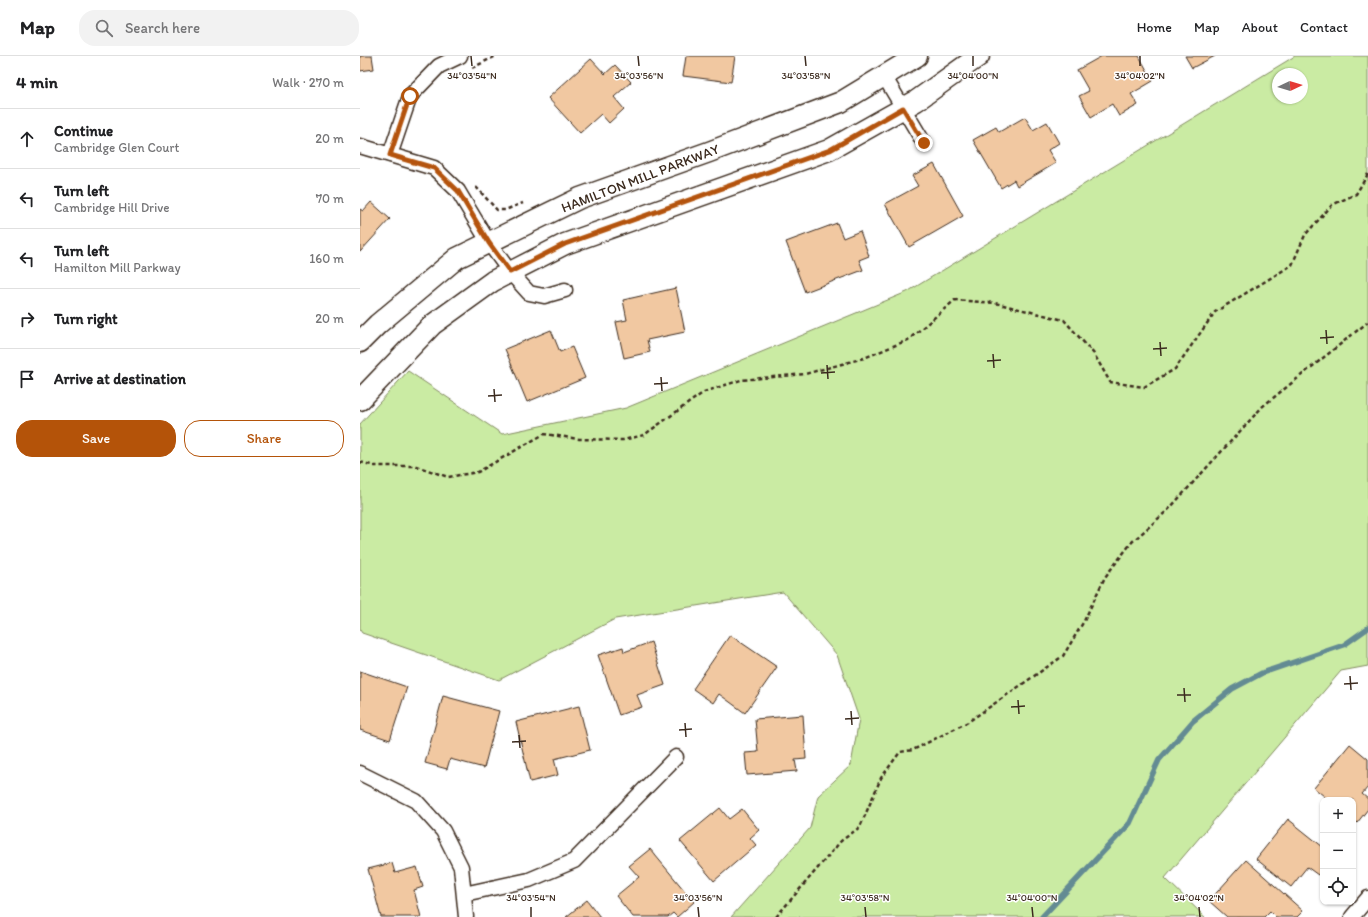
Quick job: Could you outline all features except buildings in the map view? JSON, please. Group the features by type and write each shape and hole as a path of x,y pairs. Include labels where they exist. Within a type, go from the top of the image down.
{"street":[{"path":"390,155 410,96 439,66 460,56"},
{"name":"HAMILTON MILL PARKWAY","path":"360,342 378,324 457,258 580,198 709,152 841,102 918,56"},
{"path":"360,400 432,324 493,281 565,244 830,150 903,108 979,56"},
{"path":"884,76 924,143"},
{"path":"360,146 434,168 458,191 489,243 510,272 529,293 544,296 565,290"},
{"path":"464,894 529,880 574,861 676,757"},
{"path":"360,773 416,801 443,832 461,867 466,917"},
{"path":"1352,917 1368,898"}],"path":[{"path":"471,69 496,56"},
{"path":"360,462 375,466 416,466 448,477 478,472 544,434 579,439 623,440 644,435 704,392 741,380 805,374 864,358 908,340 955,300 994,303 1064,320 1094,354 1110,382 1144,387 1175,369 1215,312 1292,265 1305,235 1332,206 1356,194 1368,174"},
{"path":"474,184 497,210 505,210 525,202"},
{"path":"776,917 841,841 860,827 881,778 900,752 913,750 968,722 1063,656 1084,621 1105,577 1132,542 1169,509 1263,406 1368,322"}],"green space":[{"path":"1295,56 1368,56 1368,666 1341,671 1165,878 1205,917 731,917 810,828 818,796 851,765 859,719 837,655 783,592 615,619 499,680 362,633 360,630 360,424 408,371 502,434 626,408 907,292 1272,70 1272,104 1308,104 1308,68 1275,68"}],"waterway":[{"path":"1042,917 1130,823 1159,760 1193,721 1232,689 1262,673 1344,645 1368,628"}],"route":[{"path":"410,96 390,155 434,168 458,191 489,243 510,272 565,244 830,150 903,108 924,143"}]}
